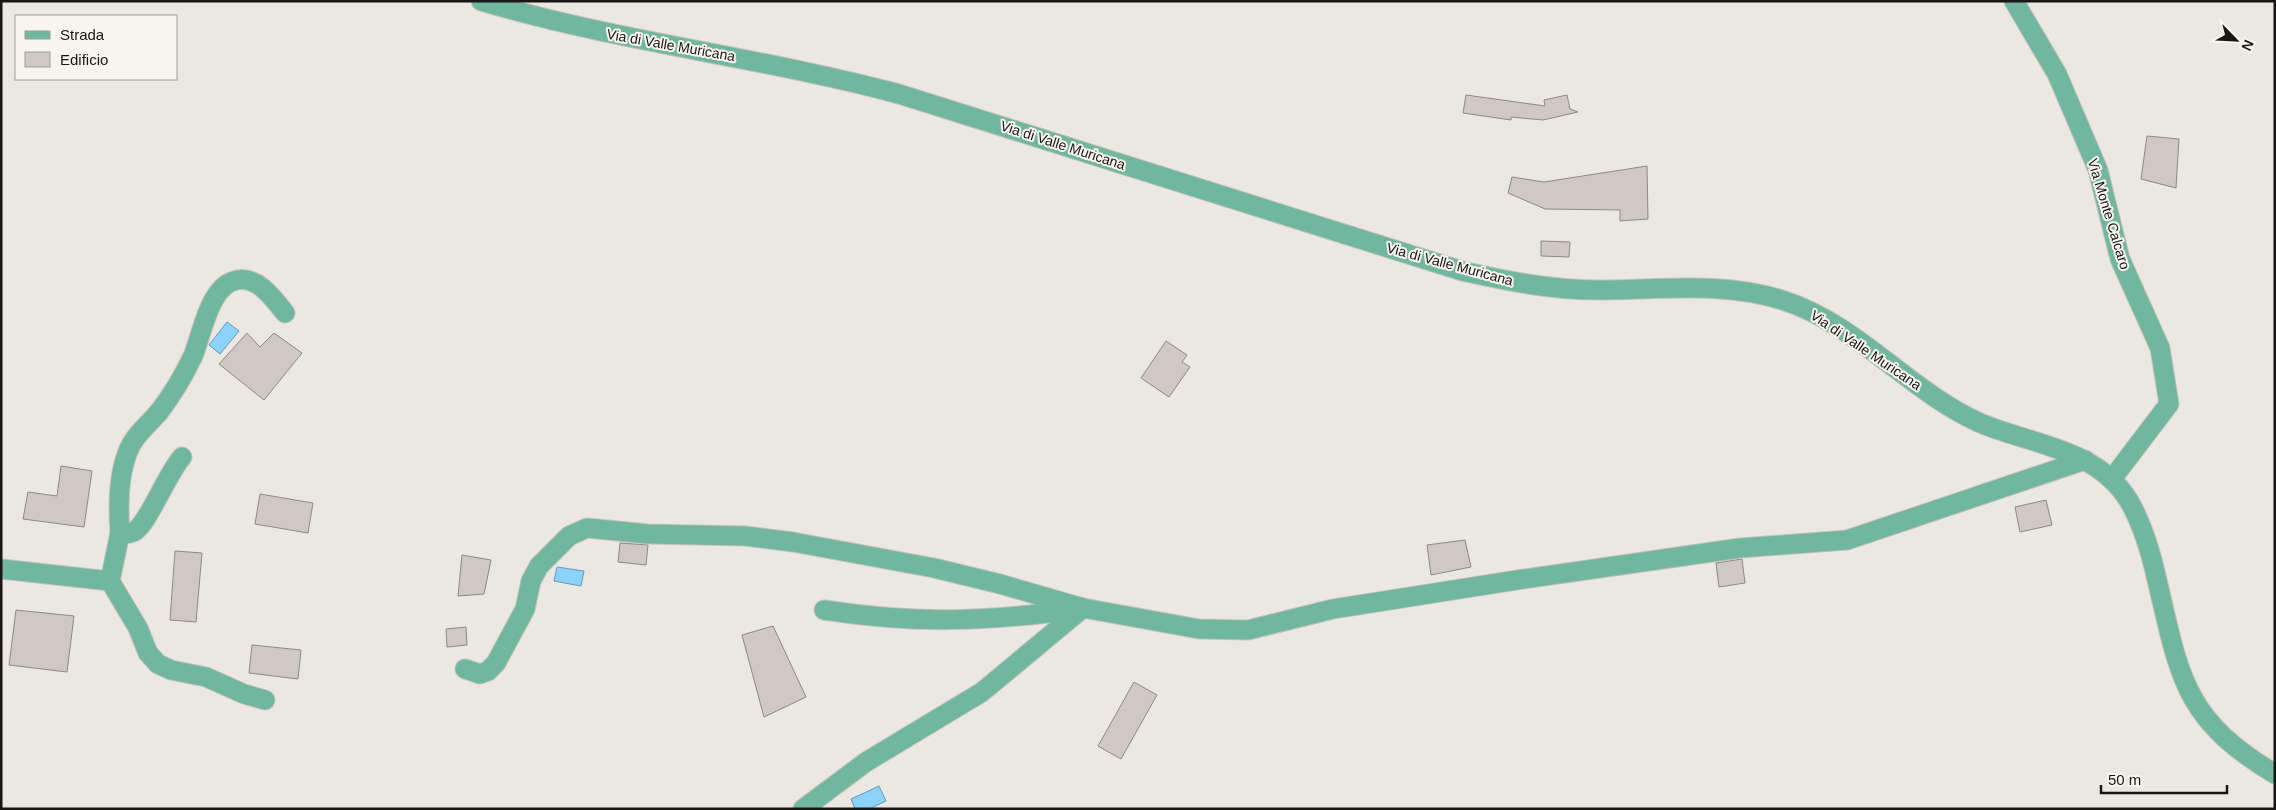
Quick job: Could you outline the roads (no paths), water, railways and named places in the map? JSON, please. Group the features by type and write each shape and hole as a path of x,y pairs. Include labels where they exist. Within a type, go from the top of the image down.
{"street":[{"name":"Via di Valle Muricana","path":"481,1 585,29 778,65 890,92 1477,274 1550,288 1596,290 1706,288 1750,293 1800,306 1829,322 1934,397 1974,420 2085,460 2112,479 2129,502 2142,528 2155,572 2175,655 2192,698 2216,732 2237,749 2275,774"},
{"name":"Via Monte Calcaro","path":"2014,1 2057,74 2098,170 2120,259 2160,348 2169,404 2112,479"},
{"path":"265,700 244,694 206,677 171,670 158,664 148,653 138,628 110,581 120,533 120,490 128,451 135,438 160,410 177,386 193,356 208,310 219,292 231,282 247,280 264,290 284,313"},
{"path":"120,533 130,533 140,527 165,480 182,457"},
{"path":"465,668 480,674 488,671 496,663 525,609 531,580 539,566 569,536 587,528 642,534 745,536 783,540 934,568 1000,584 1084,608 1199,629 1248,630 1333,609 1517,580 1747,548 1847,540 2085,460"},
{"path":"1,569 110,581"},
{"path":"824,610 902,620 962,620 1000,619 1084,608"},
{"path":"804,809 873,757 982,692 1084,608"}],"water":[{"path":"227,322 239,331 220,354 209,345"},
{"path":"557,567 584,571 581,586 554,581"},
{"path":"879,786 886,801 869,809 855,809 851,799"}]}
